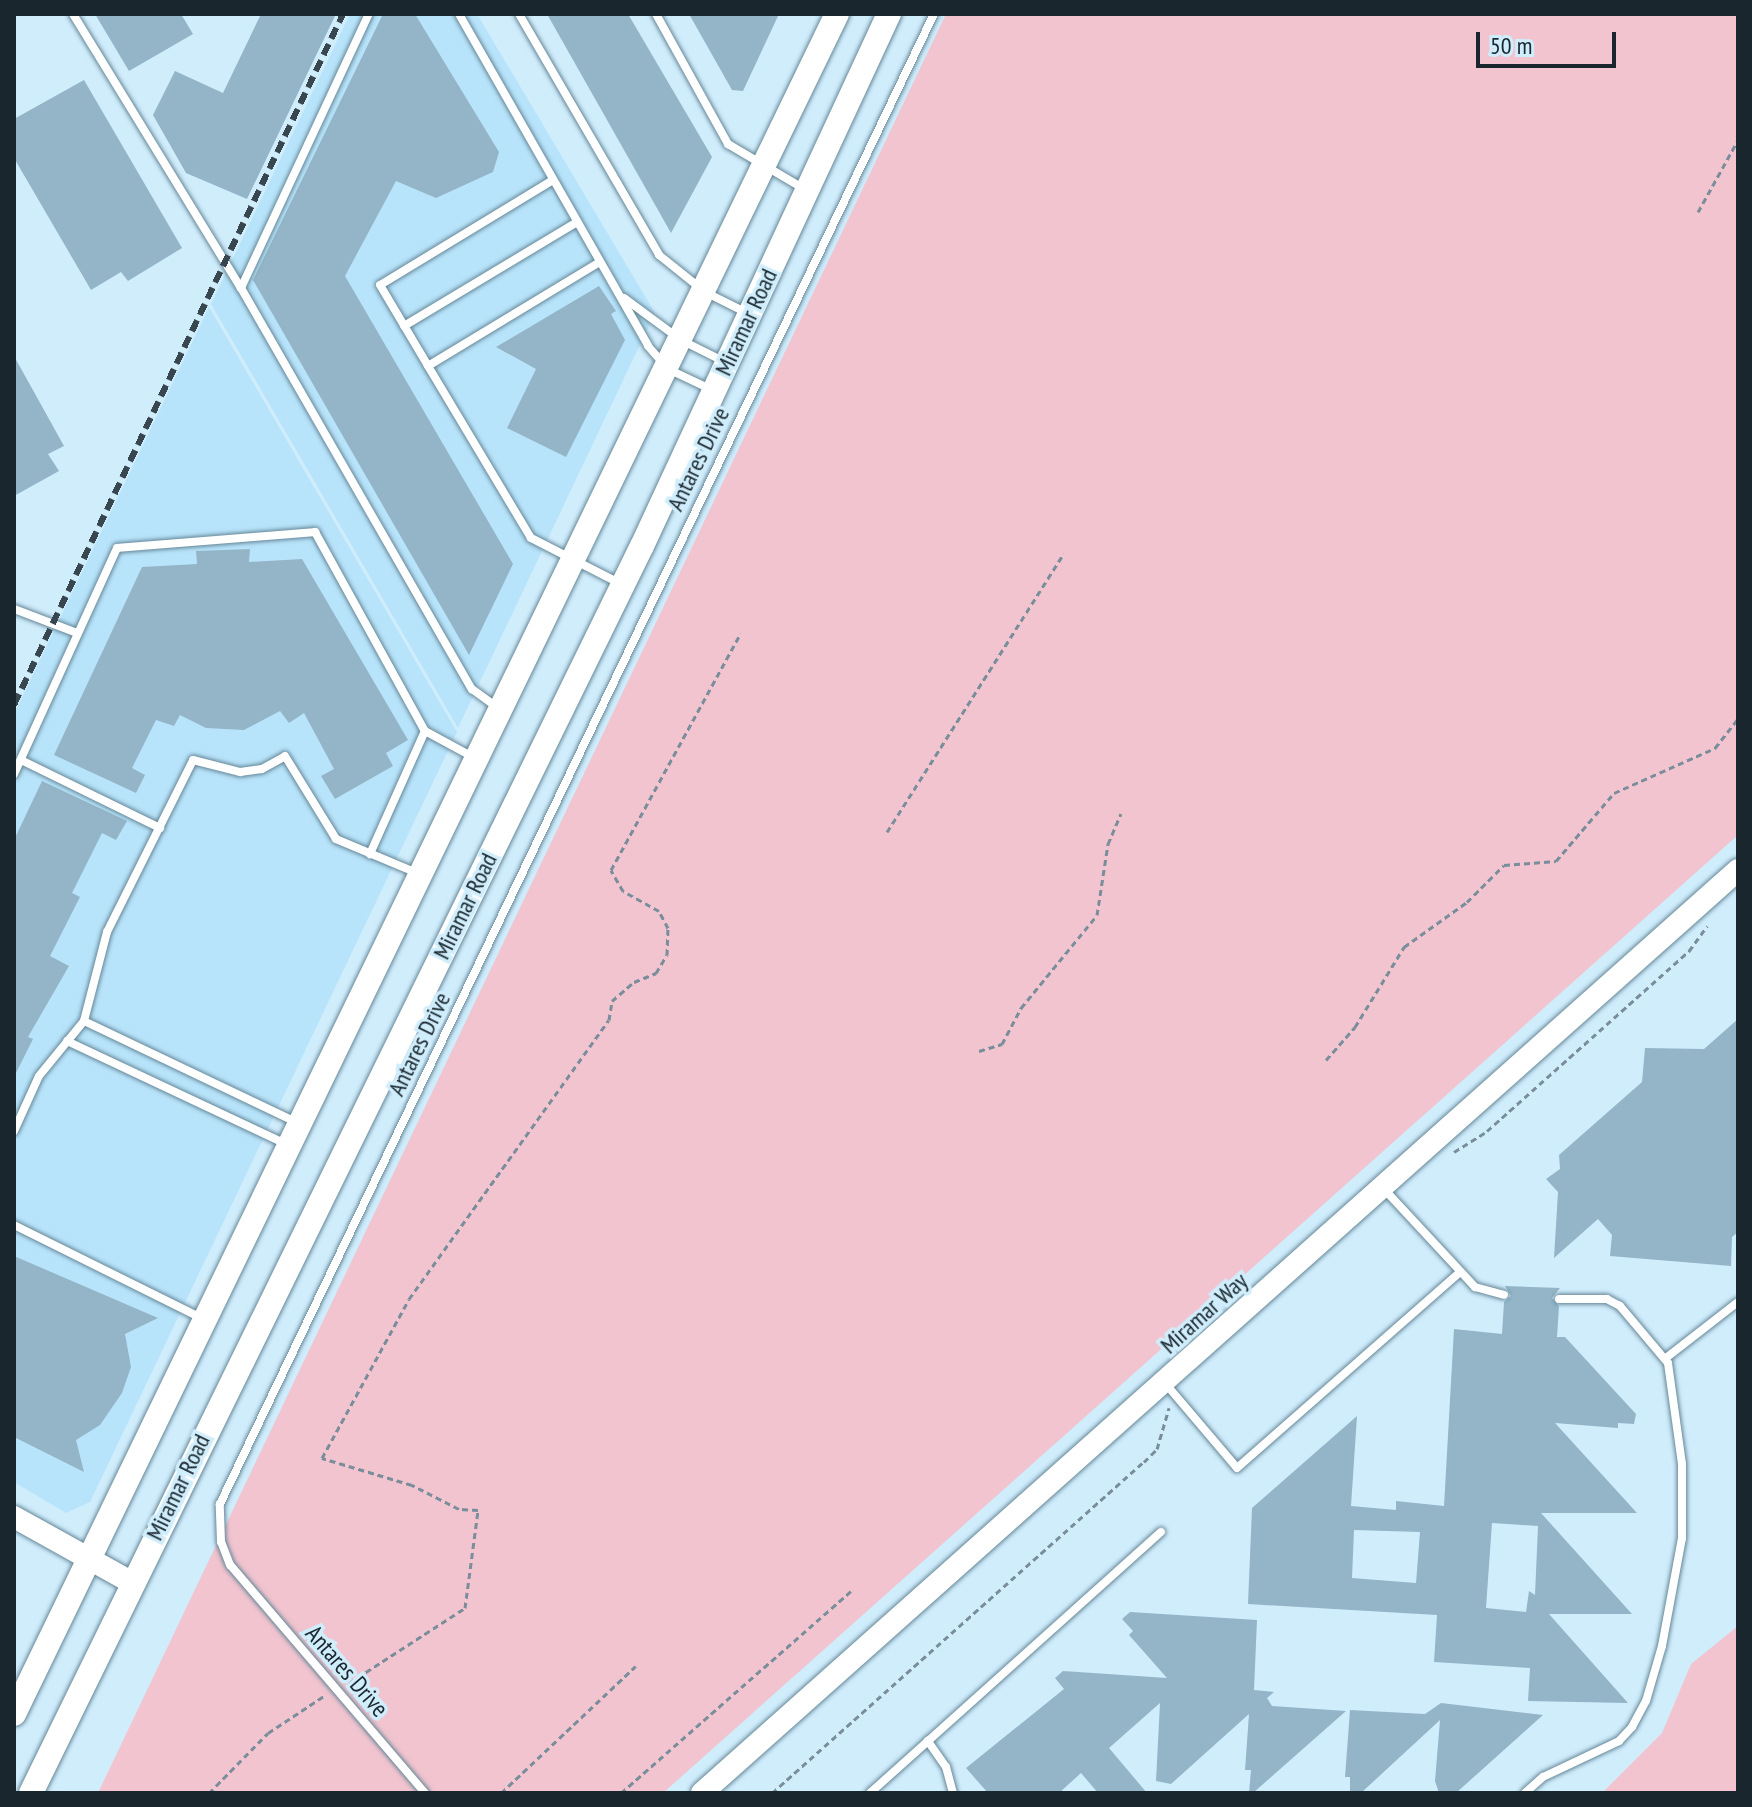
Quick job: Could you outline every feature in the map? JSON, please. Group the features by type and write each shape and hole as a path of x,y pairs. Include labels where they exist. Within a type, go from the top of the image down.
{"main road":[{"name":"Miramar Road","path":"14,1714 25,1682 575,561 837,14"},
{"name":"Miramar Road","path":"31,1793 131,1582 623,585 889,14"}],"street":[{"name":"Miramar Way","path":"702,1793 1170,1390 1383,1188 1738,870"},
{"path":"14,1517 85,1560 131,1582"}],"lane":[{"path":"73,14 241,288 472,689 502,710"},
{"path":"241,288 369,14"},
{"path":"459,14 648,346 668,369 714,391"},
{"path":"519,14 659,255 705,292 749,314"},
{"path":"656,14 728,144 807,190"},
{"name":"Antares Drive","path":"425,1793 230,1565 221,1542 220,1504 934,14"},
{"path":"553,180 380,285 531,538 623,585"},
{"path":"404,326 577,222"},
{"path":"428,366 600,262"},
{"path":"620,295 681,340 727,363"},
{"path":"14,774 117,548 315,532 425,731 477,760"},
{"path":"14,609 77,633"},
{"path":"370,854 425,731"},
{"path":"14,1131 39,1076 84,1021 107,932 193,760 240,772 262,769 285,756 326,830 370,854 421,874"},
{"path":"21,760 160,828"},
{"path":"84,1021 294,1134"},
{"path":"67,1041 294,1134"},
{"path":"1383,1188 1475,1287 1504,1295"},
{"path":"14,1225 204,1320"},
{"path":"1170,1390 1237,1468 1460,1272"},
{"path":"1525,1793 1543,1777 1619,1741 1646,1701 1682,1538 1677,1408 1666,1358 1620,1306 1607,1299 1559,1299"},
{"path":"1666,1358 1738,1302"},
{"path":"870,1793 1161,1532"},
{"path":"928,1741 946,1767 953,1793"}],"path":[{"path":"1698,212 1738,140"},
{"path":"887,832 1064,553"},
{"path":"209,1793 268,1733 465,1608 478,1510 459,1509 412,1485 322,1458 409,1299 609,1020 612,1001 634,982 656,973 667,955 668,928 659,911 623,891 611,870 741,633"},
{"path":"1326,1060 1363,1015 1404,947 1467,902 1504,865 1556,861 1614,793 1715,748 1738,719"},
{"path":"979,1051 1002,1044 1021,1008 1097,915 1108,844 1121,814"},
{"path":"1444,1159 1487,1131 1630,1004 1689,951 1714,917"},
{"path":"772,1793 1157,1449 1170,1390"},
{"path":"621,1793 851,1591"},
{"path":"501,1793 636,1666"}],"shaded area":[{"path":"350,14 477,14 655,313 458,728 211,304"},
{"path":"946,14 1738,14 1738,835 663,1793 98,1793"},
{"path":"209,307 457,732 90,1502 66,1513 14,1482 14,714"},
{"path":"1738,1626 1738,1793 1602,1793 1662,1733 1691,1664"}],"building":[{"path":"95,14 181,14 193,34 129,71"},
{"path":"261,14 336,14 247,199 186,173 153,115 175,71 223,93"},
{"path":"383,14 415,14 499,152 493,172 436,198 396,181 345,276 513,564 469,655 253,280"},
{"path":"547,14 628,14 712,157 671,233"},
{"path":"689,14 779,14 743,91 732,90"},
{"path":"84,80 182,248 128,281 121,272 91,290 14,158 14,119"},
{"path":"599,286 616,311 611,314 625,340 566,457 507,428 536,369 496,347"},
{"path":"14,356 64,446 48,454 59,471 14,496"},
{"path":"250,549 249,562 302,559 408,740 386,753 393,766 335,799 321,776 334,769 304,713 289,723 280,711 244,730 206,728 180,715 174,726 156,720 132,768 145,775 136,793 54,755 142,567 197,564 196,551"},
{"path":"42,781 127,821 116,840 102,833 72,893 80,897 50,956 69,966 28,1037 33,1039 14,1077 14,840"},
{"path":"1738,1019 1738,1232 1732,1237 1731,1266 1610,1256 1612,1235 1598,1219 1554,1258 1558,1192 1546,1179 1560,1169 1559,1155 1642,1082 1645,1048 1704,1049"},
{"path":"14,1256 158,1318 125,1334 131,1367 122,1393 100,1425 76,1440 84,1472 14,1437"},
{"path":"1505,1286 1560,1288 1552,1298 1559,1306 1557,1337 1565,1337 1636,1414 1634,1424 1618,1423 1618,1428 1555,1423 1637,1513 1541,1513 1632,1614 1549,1614 1628,1703 1528,1701 1530,1668 1434,1662 1437,1615 1248,1604 1252,1508 1357,1416 1351,1506 1396,1510 1396,1501 1444,1506 1454,1329 1502,1334 1504,1302 1511,1296","holes":["1492,1523 1538,1526 1535,1595 1529,1591 1526,1612 1486,1608","1354,1530 1420,1532 1416,1583 1352,1578"]},
{"path":"1130,1612 1257,1620 1254,1690 1274,1692 1267,1698 1272,1706 1346,1711 1253,1793 1249,1793 1251,1770 1245,1770 1249,1714 1171,1784 1156,1781 1160,1703 1109,1748 1147,1793 1098,1793 1081,1773 1059,1793 988,1793 966,1768 1064,1689 1055,1678 1063,1671 1167,1678 1129,1635 1133,1631 1122,1619"},
{"path":"1441,1703 1543,1715 1456,1793 1439,1793 1435,1781 1440,1720 1361,1793 1350,1793 1350,1777 1345,1777 1350,1710 1425,1714"}],"railway":[{"path":"14,705 343,14"}]}
